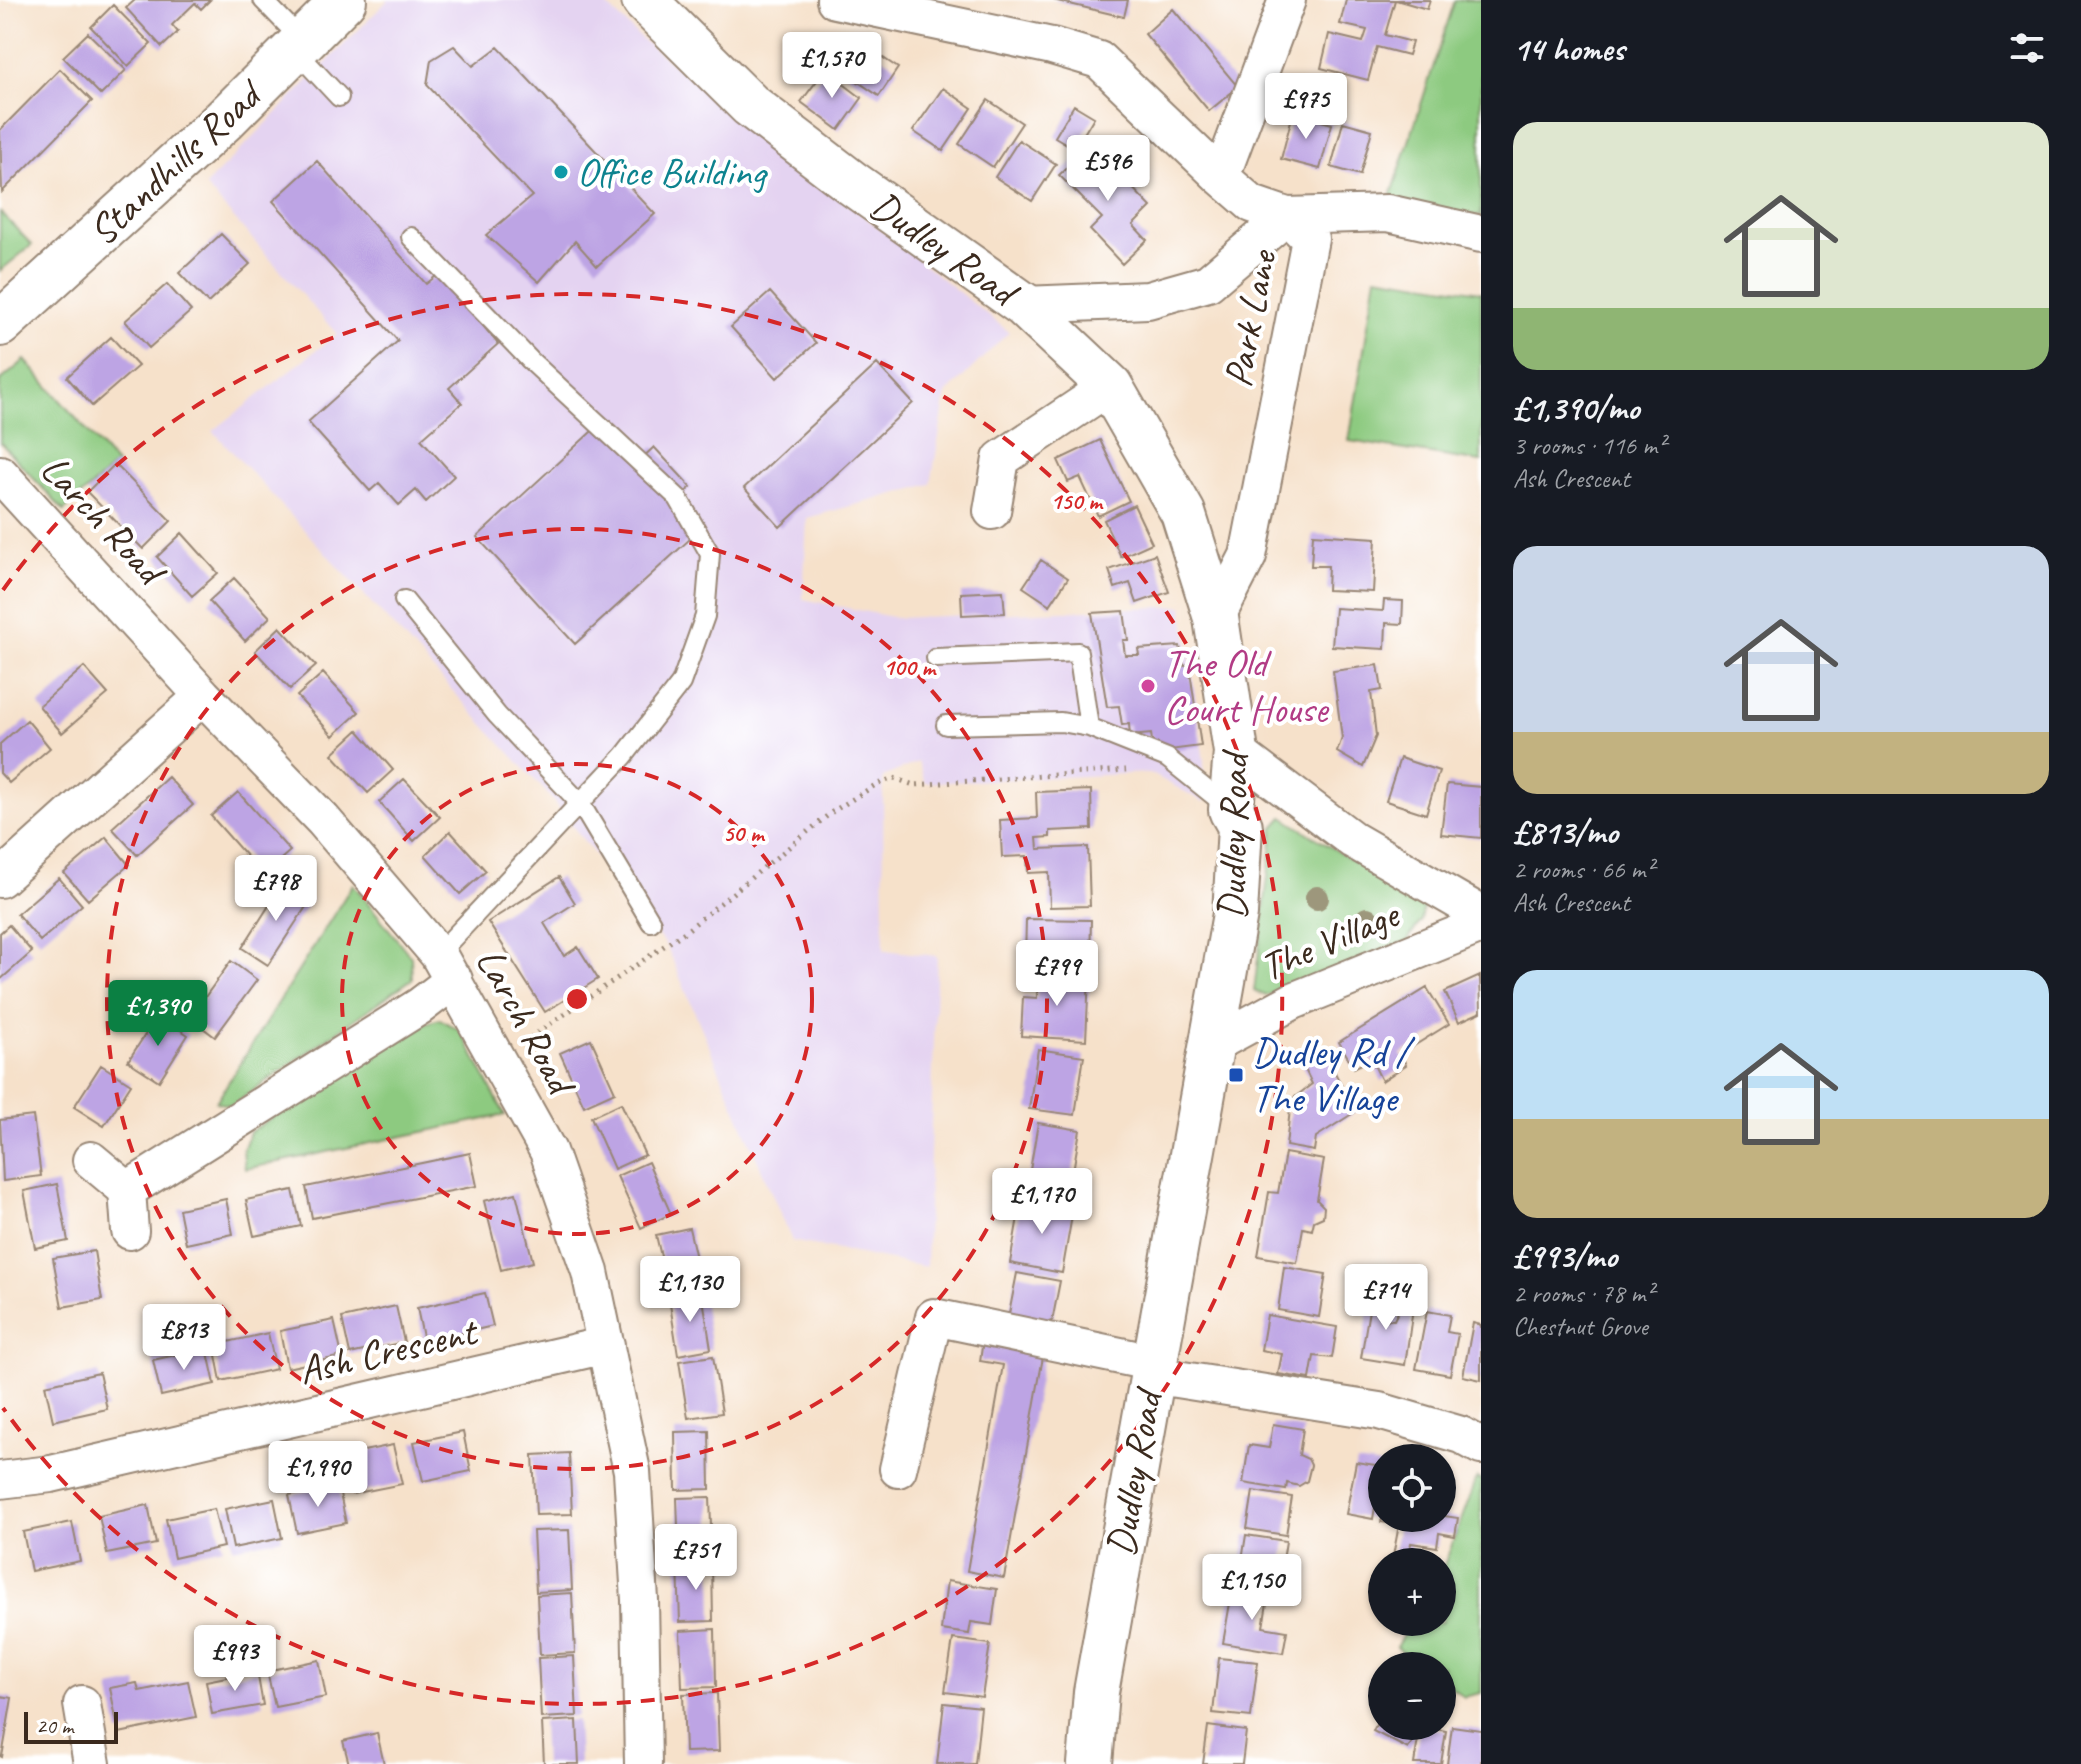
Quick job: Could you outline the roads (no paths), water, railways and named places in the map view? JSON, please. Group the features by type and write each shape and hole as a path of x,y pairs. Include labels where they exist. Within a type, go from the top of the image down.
{"main road":[{"name":"Standhills Road","path":"0,324 224,120 344,0"},
{"name":"Dudley Road","path":"644,0 750,105 852,183 1024,305 1110,386 1183,513 1216,618 1236,752 1231,810 1240,826 1235,914 1096,1692 1090,1764"}],"street":[{"name":"Park Lane","path":"835,0 1052,46 1099,60 1252,204 1287,216 1310,239 1248,556 1216,618"},
{"path":"1221,177 1287,0"},
{"path":"1024,305 1148,300 1208,283 1287,216 1388,213 1481,234"},
{"path":"992,511 1001,459 1110,386"},
{"name":"Larch Road","path":"0,474 36,509 203,696 323,820 446,967 548,1151 590,1272 632,1471 640,1600 643,1764"},
{"path":"0,879 203,696"},
{"name":"The Village","path":"1236,752 1353,840 1481,914"},
{"name":"The Village","path":"1214,1044 1293,1001 1481,925"},
{"path":"127,1190 420,1006 446,967"},
{"path":"91,1160 127,1190 130,1231"},
{"path":"898,1469 934,1317 1152,1369 1379,1411 1461,1435 1481,1446"},
{"name":"Ash Crescent","path":"0,1480 51,1474 606,1345"},
{"path":"82,1704 92,1764"}],"lane":[{"path":"263,0 339,97"},
{"path":"411,237 530,360 678,498 710,554 705,616 681,683 624,756 580,803 446,967"},
{"path":"404,600 497,715 580,803 651,922"},
{"path":"936,658 1078,652 1089,727"},
{"path":"946,725 1061,722 1089,727 1167,758 1231,810"}],"place":[{"name":"Office Building","path":"561,172"},
{"name":"The Old Court House","path":"1148,686"},
{"name":"Dudley Rd / The Village","path":"1236,1075"}]}
